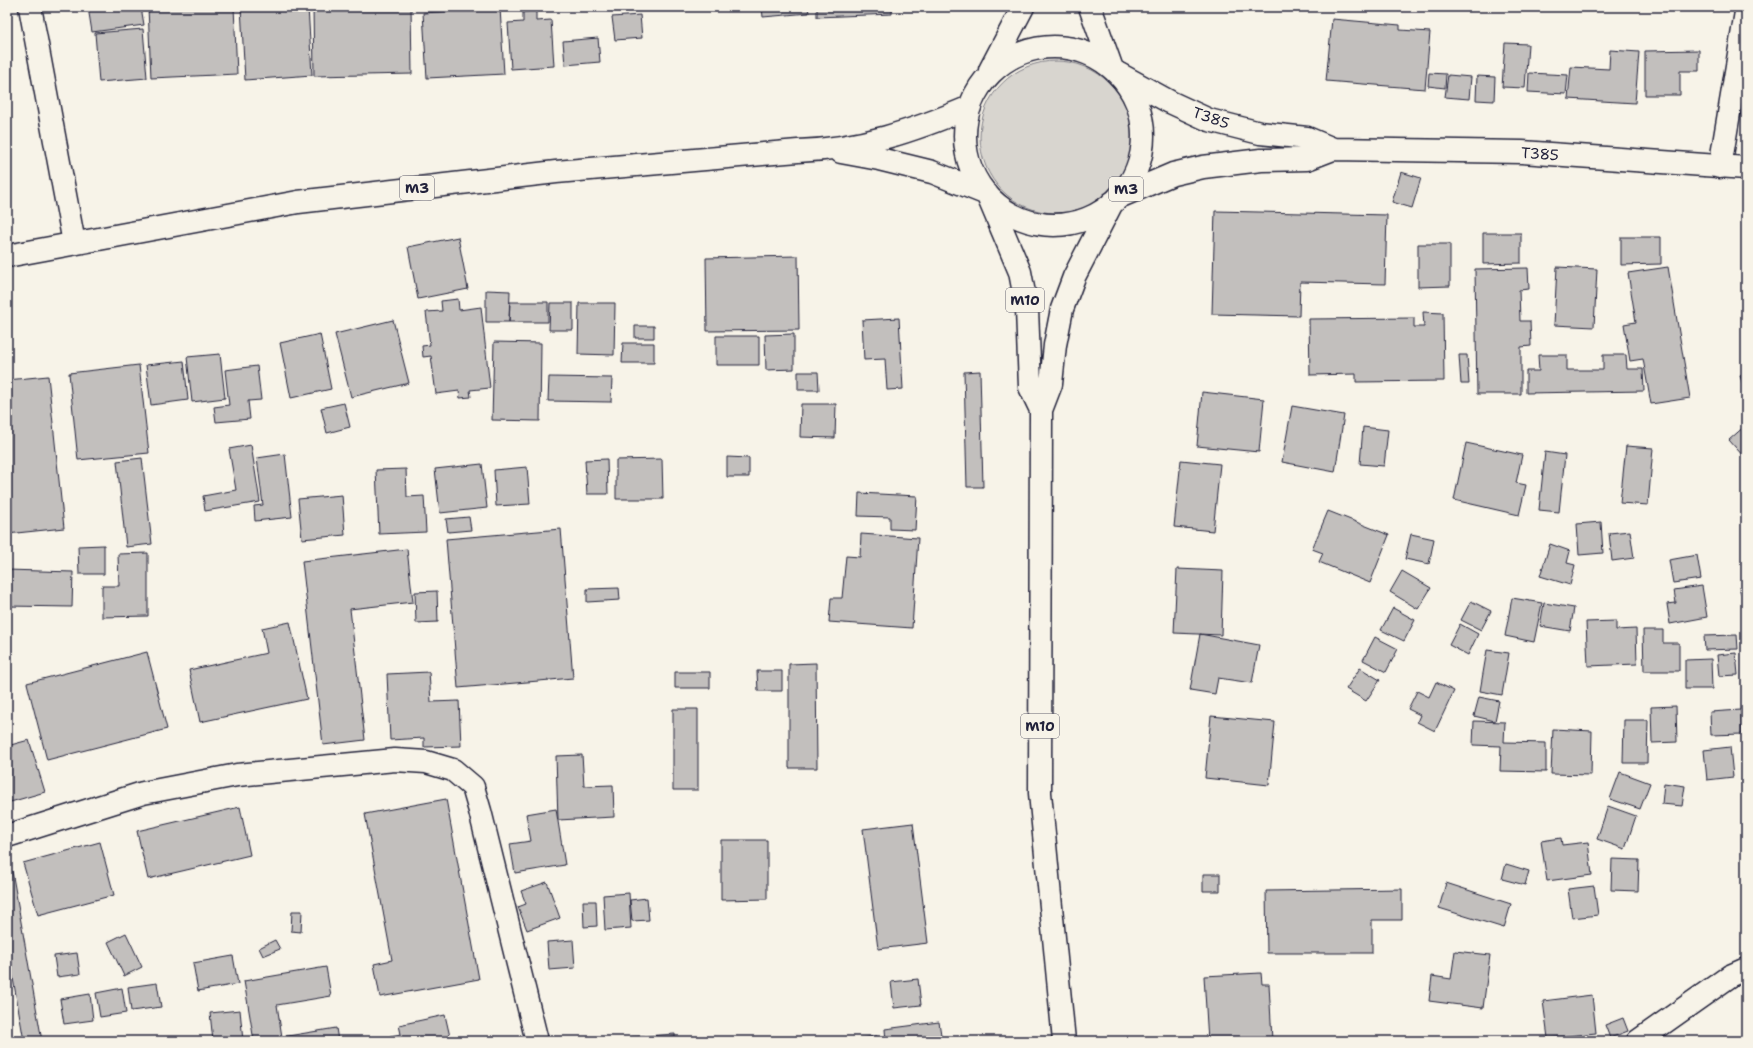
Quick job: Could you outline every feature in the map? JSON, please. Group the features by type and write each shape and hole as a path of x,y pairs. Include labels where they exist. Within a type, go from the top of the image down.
{"main road":[{"path":"30,7 74,243"},
{"name":"M3","path":"1023,7 986,78 976,92 970,107 965,130 966,153 974,175 987,194 1004,210 1025,220 1048,225 1071,224 1086,219 1093,216 1116,200 1133,179 1141,158 1144,135 1141,113 1132,92 1115,70 1090,7"},
{"path":"1720,167 1746,12"},
{"name":"M3","path":"986,78 1003,63 1023,52 1046,47 1069,48 1091,54 1115,70"},
{"name":"T385","path":"1115,70 1170,102 1209,120 1260,133 1307,138 1333,149"},
{"name":"M3","path":"830,150 918,128 970,107"},
{"name":"T385","path":"1116,200 1181,172 1203,167 1261,160 1307,158 1333,149 1522,152 1746,168"},
{"name":"M3","path":"7,256 298,202 556,172 798,151 830,150 879,159 932,172 987,194"},
{"name":"M10","path":"987,194 1020,272 1027,309 1030,387 1041,410"},
{"name":"M10","path":"1064,1041 1040,793 1041,410 1051,384 1055,345 1062,310 1074,277 1116,200"},
{"path":"7,836 143,793 236,775 395,760 426,762 453,770 473,786 537,1041"},
{"path":"1638,1041 1730,976 1746,970"}],"shaded area":[{"path":"1049,61 1063,61 1078,64 1092,70 1110,83 1123,101 1129,115 1132,137 1129,159 1123,173 1110,191 1092,204 1078,210 1063,213 1049,213 1034,210 1020,204 1008,196 997,185 989,173 983,159 980,144 980,130 983,115 989,101 997,89 1008,78 1020,70 1034,64"}],"building":[{"path":"88,7 141,7 144,25 92,32"},
{"path":"148,7 234,7 237,74 151,78"},
{"path":"241,7 308,7 312,75 245,80"},
{"path":"313,7 411,7 412,74 314,76"},
{"path":"630,7 652,7 652,9 630,11"},
{"path":"762,7 808,7 809,13 763,17"},
{"path":"817,7 892,7 892,14 817,17"},
{"path":"1359,7 1390,7 1390,11 1359,10"},
{"path":"500,8 504,74 427,78 423,13"},
{"path":"536,11 536,21 551,20 554,66 511,69 508,23 523,22 523,12"},
{"path":"640,15 642,38 615,40 612,17"},
{"path":"1332,19 1400,25 1400,30 1430,32 1425,89 1326,81"},
{"path":"143,29 147,78 99,82 95,33"},
{"path":"598,38 600,62 565,65 563,41"},
{"path":"1505,43 1528,44 1525,88 1502,87"},
{"path":"1610,50 1639,52 1635,103 1568,99 1571,67 1609,69"},
{"path":"1699,50 1699,71 1680,71 1680,95 1645,95 1645,51"},
{"path":"1429,73 1446,74 1445,88 1428,86"},
{"path":"1529,73 1568,75 1566,94 1528,92"},
{"path":"1448,75 1471,77 1469,99 1445,97"},
{"path":"1477,76 1495,77 1494,101 1476,100"},
{"path":"1401,172 1421,178 1412,208 1392,202"},
{"path":"1215,211 1387,215 1385,284 1300,282 1299,316 1212,314"},
{"path":"1483,233 1521,233 1521,263 1483,264"},
{"path":"458,237 468,289 418,299 408,247"},
{"path":"1621,237 1661,237 1661,264 1621,265"},
{"path":"1418,244 1450,244 1450,286 1418,287"},
{"path":"798,256 799,330 707,331 706,258"},
{"path":"1557,267 1597,269 1594,327 1554,325"},
{"path":"1668,267 1690,398 1651,404 1643,359 1630,361 1624,324 1636,322 1628,273"},
{"path":"1528,268 1529,289 1519,290 1520,321 1530,321 1531,346 1521,347 1521,394 1477,394 1475,269"},
{"path":"486,290 510,291 509,322 486,322"},
{"path":"458,299 459,310 481,307 490,388 470,390 471,397 460,398 459,391 436,394 431,356 423,357 422,346 430,345 426,312 442,311 441,301"},
{"path":"510,302 548,302 548,322 509,322"},
{"path":"550,303 573,303 573,330 549,330"},
{"path":"579,303 615,303 614,355 578,354"},
{"path":"1423,312 1443,313 1444,381 1356,382 1356,374 1310,375 1309,319 1414,318 1414,327 1424,327"},
{"path":"899,318 903,389 887,390 885,359 864,360 862,320"},
{"path":"393,320 409,383 351,397 335,334"},
{"path":"635,326 654,326 654,338 635,338"},
{"path":"320,334 331,389 291,398 280,343"},
{"path":"794,334 794,369 766,370 765,335"},
{"path":"716,336 759,336 759,365 716,365"},
{"path":"494,342 541,343 540,421 492,420"},
{"path":"623,343 654,343 654,363 622,363"},
{"path":"220,354 225,398 192,402 187,357"},
{"path":"1459,355 1467,355 1469,384 1461,384"},
{"path":"1538,355 1567,355 1567,370 1603,370 1603,355 1626,355 1627,369 1643,369 1644,391 1526,393 1526,371 1539,371"},
{"path":"184,361 188,400 151,405 146,365"},
{"path":"139,365 149,453 78,460 69,373"},
{"path":"257,366 261,400 248,401 250,419 216,422 214,407 229,405 225,370"},
{"path":"980,371 983,487 967,487 964,372"},
{"path":"798,372 818,372 819,390 798,390"},
{"path":"1746,374 1746,394 1740,376"},
{"path":"48,376 64,528 7,534 7,380"},
{"path":"549,377 612,378 611,402 548,401"},
{"path":"1202,392 1264,399 1259,452 1197,446"},
{"path":"344,403 350,427 327,433 321,408"},
{"path":"801,404 836,404 835,438 800,437"},
{"path":"1292,406 1344,415 1335,472 1282,462"},
{"path":"1746,425 1746,455 1744,457 1729,440"},
{"path":"1363,427 1388,430 1384,466 1360,464"},
{"path":"1466,443 1522,455 1516,483 1526,485 1519,515 1454,500"},
{"path":"251,445 260,502 205,511 203,496 236,490 229,449"},
{"path":"1626,446 1653,448 1648,505 1620,503"},
{"path":"1545,452 1565,455 1559,512 1539,510"},
{"path":"285,454 292,517 255,521 254,506 263,505 257,458"},
{"path":"727,457 749,458 749,477 727,477"},
{"path":"142,458 152,544 126,547 117,461"},
{"path":"607,459 608,494 587,494 585,460"},
{"path":"662,459 663,499 616,499 616,460"},
{"path":"1181,460 1220,464 1213,531 1174,527"},
{"path":"482,464 487,508 440,513 435,469"},
{"path":"527,467 530,504 496,506 494,470"},
{"path":"406,469 407,497 424,496 426,532 379,534 376,470"},
{"path":"859,493 917,496 915,530 890,529 890,517 858,516"},
{"path":"342,495 345,535 302,539 298,499"},
{"path":"1328,511 1389,535 1370,583 1319,562 1323,553 1312,549"},
{"path":"469,517 471,530 448,532 446,519"},
{"path":"1601,522 1603,553 1579,555 1577,524"},
{"path":"561,529 573,678 458,688 446,539"},
{"path":"1630,531 1634,558 1612,561 1609,533"},
{"path":"861,534 918,538 912,628 829,622 831,598 842,598 846,556 860,557"},
{"path":"1411,534 1434,539 1429,564 1405,559"},
{"path":"1550,544 1570,551 1567,563 1575,565 1570,585 1540,576"},
{"path":"104,545 104,574 79,574 78,546"},
{"path":"407,549 413,602 350,609 365,740 323,745 302,561"},
{"path":"148,553 148,616 102,617 102,586 119,586 118,554"},
{"path":"1697,555 1701,579 1673,583 1669,560"},
{"path":"1177,569 1223,571 1221,635 1174,633"},
{"path":"7,570 73,572 72,607 7,606"},
{"path":"1402,571 1431,588 1418,609 1390,592"},
{"path":"1702,586 1707,617 1670,624 1667,604 1676,603 1674,590"},
{"path":"1746,586 1746,606 1739,588"},
{"path":"619,588 620,600 587,602 587,589"},
{"path":"437,591 438,622 416,623 415,592"},
{"path":"1512,598 1542,603 1534,642 1505,636"},
{"path":"1471,601 1491,611 1481,630 1461,620"},
{"path":"1544,603 1574,608 1570,631 1540,626"},
{"path":"1393,608 1415,620 1404,641 1381,630"},
{"path":"1616,621 1616,630 1636,629 1637,664 1588,666 1586,622"},
{"path":"290,622 307,699 200,722 189,670 267,653 262,628"},
{"path":"1460,624 1478,634 1468,655 1449,645"},
{"path":"1643,630 1663,630 1663,643 1679,643 1679,671 1644,671"},
{"path":"1200,634 1259,645 1252,683 1218,678 1215,694 1190,690"},
{"path":"1737,635 1738,649 1705,650 1704,636"},
{"path":"1375,637 1398,649 1386,672 1363,660"},
{"path":"1487,650 1509,653 1502,695 1480,691"},
{"path":"147,652 167,729 47,760 27,683"},
{"path":"1736,653 1738,675 1719,676 1717,655"},
{"path":"1711,659 1712,689 1685,689 1685,660"},
{"path":"816,663 817,768 789,768 789,664"},
{"path":"1360,668 1380,680 1366,701 1346,689"},
{"path":"757,671 782,671 782,691 758,691"},
{"path":"429,672 431,702 459,701 461,746 424,747 424,738 390,740 387,674"},
{"path":"675,672 710,672 710,688 675,688"},
{"path":"1436,682 1454,691 1435,731 1417,722 1420,715 1408,709 1417,691 1429,697"},
{"path":"1479,697 1499,701 1495,721 1474,716"},
{"path":"1676,706 1677,742 1652,743 1651,707"},
{"path":"673,709 698,709 698,790 673,790"},
{"path":"1741,710 1742,734 1711,735 1710,712"},
{"path":"1211,716 1275,722 1269,785 1205,778"},
{"path":"1624,720 1648,720 1647,763 1623,763"},
{"path":"1474,721 1505,722 1504,742 1546,743 1546,772 1500,771 1501,746 1473,745"},
{"path":"1553,729 1592,731 1591,775 1551,774"},
{"path":"29,740 45,792 7,803 7,746"},
{"path":"1730,747 1733,777 1707,780 1704,750"},
{"path":"582,755 584,786 613,785 614,817 558,820 556,756"},
{"path":"1620,772 1650,783 1640,809 1610,799"},
{"path":"1664,783 1685,786 1682,806 1662,804"},
{"path":"446,799 479,979 380,997 374,964 392,960 365,814"},
{"path":"1608,806 1636,816 1625,849 1597,839"},
{"path":"240,807 250,855 148,879 137,831"},
{"path":"556,809 565,865 515,873 510,844 531,841 526,814"},
{"path":"913,823 928,943 878,949 863,829"},
{"path":"1561,838 1562,845 1588,842 1592,875 1547,881 1541,841"},
{"path":"721,840 767,840 767,899 721,900"},
{"path":"100,842 114,895 38,915 23,863"},
{"path":"1612,859 1639,860 1638,891 1611,890"},
{"path":"1506,864 1529,871 1525,885 1502,879"},
{"path":"12,871 42,1041 24,1041 7,944 7,872"},
{"path":"1203,874 1220,874 1220,891 1203,891"},
{"path":"547,882 560,918 527,930 518,907 526,904 521,891"},
{"path":"1446,883 1511,904 1504,928 1439,908"},
{"path":"1594,886 1598,915 1572,918 1568,889"},
{"path":"1402,889 1402,920 1372,920 1372,953 1267,953 1266,891"},
{"path":"629,893 631,928 605,930 603,895"},
{"path":"647,898 649,920 632,921 630,900"},
{"path":"583,901 596,901 597,926 584,927"},
{"path":"292,911 302,911 301,932 291,931"},
{"path":"126,933 142,967 124,976 108,942"},
{"path":"275,940 280,949 263,956 259,948"},
{"path":"573,940 575,968 549,970 547,942"},
{"path":"1455,951 1490,955 1483,1008 1429,1001 1432,976 1451,979"},
{"path":"77,953 80,974 57,977 54,956"},
{"path":"233,956 238,984 198,991 193,963"},
{"path":"326,967 331,996 277,1005 282,1037 336,1028 338,1041 254,1041 244,981"},
{"path":"1261,973 1262,984 1269,984 1272,1041 1208,1041 1204,976"},
{"path":"918,979 921,1005 894,1008 891,982"},
{"path":"157,983 161,1007 131,1011 128,987"},
{"path":"122,988 126,1013 100,1017 96,993"},
{"path":"90,994 93,1020 64,1024 60,999"},
{"path":"1592,995 1596,1033 1548,1038 1543,1001"},
{"path":"240,1010 243,1041 213,1041 210,1013"},
{"path":"445,1015 451,1041 391,1041 390,1036 401,1034 399,1025"},
{"path":"1623,1018 1628,1031 1610,1038 1605,1025"},
{"path":"939,1022 942,1041 886,1041 885,1029"},
{"path":"675,1034 675,1041 632,1041 632,1037"},
{"path":"877,1036 878,1041 861,1041 861,1038"}]}
